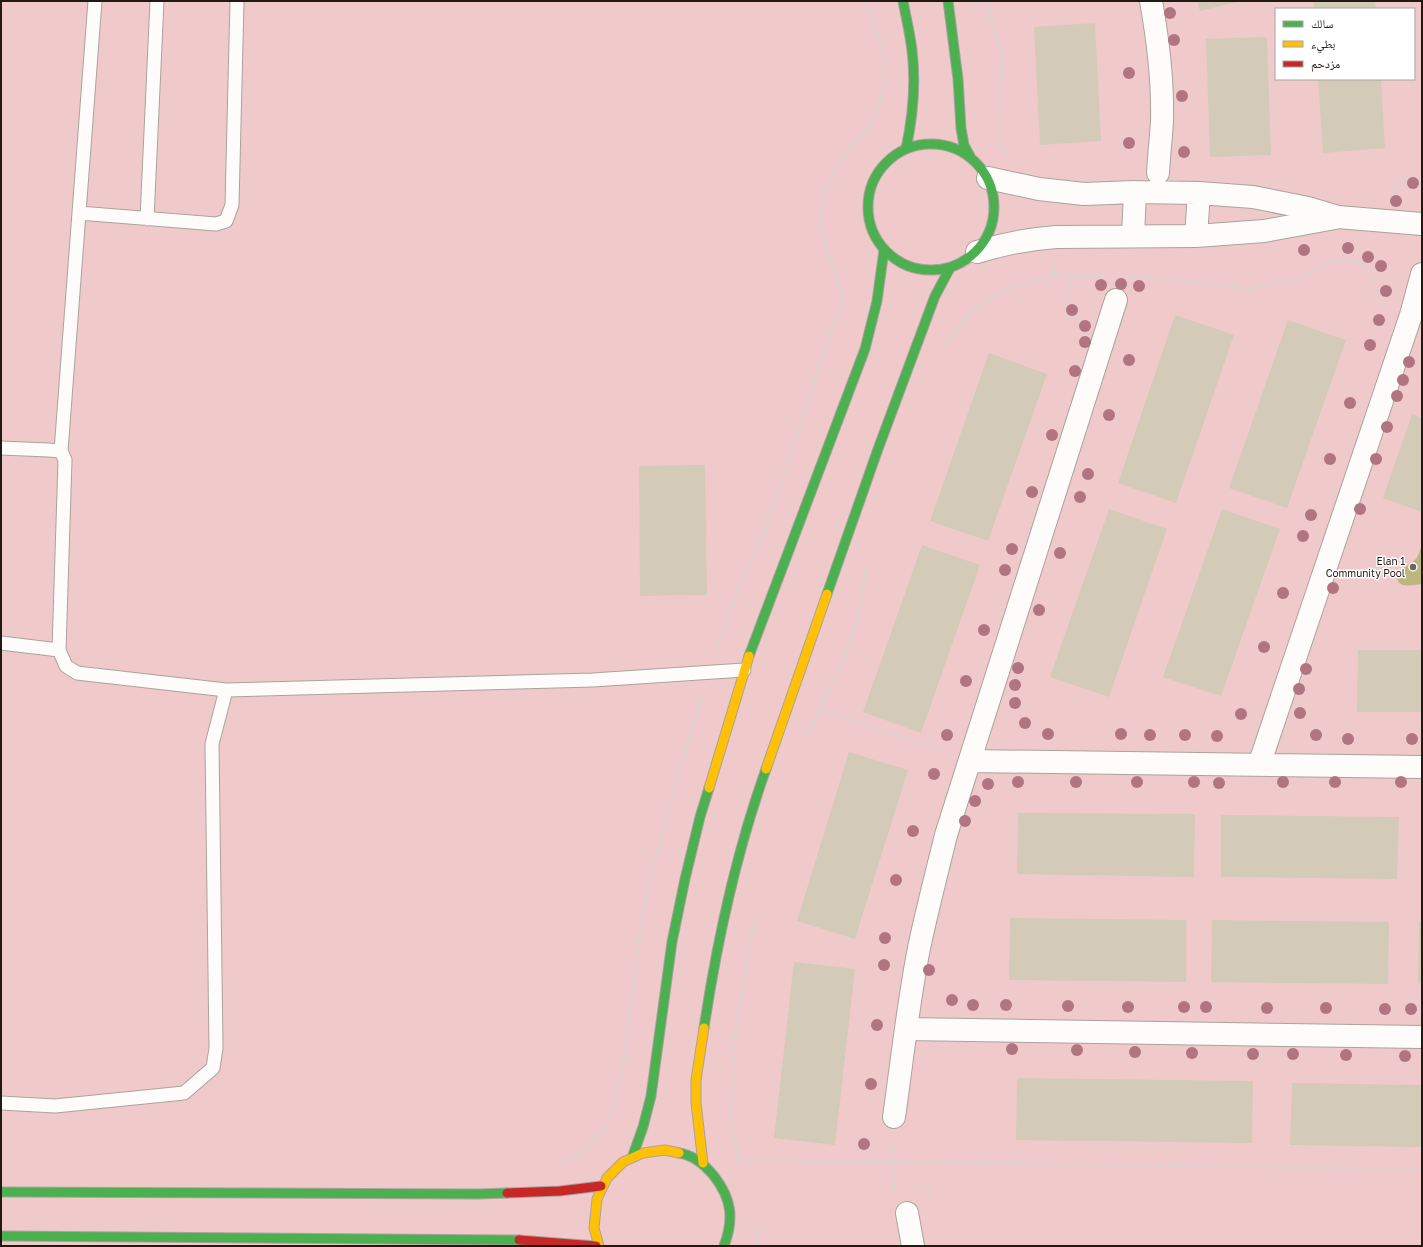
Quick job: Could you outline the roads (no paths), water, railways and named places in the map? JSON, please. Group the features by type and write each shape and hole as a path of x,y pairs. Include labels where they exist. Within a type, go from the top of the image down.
{"street":[{"path":"902,1 913,58 914,85 910,132 906,149"},
{"path":"948,1 958,79 961,128 964,145 971,158"},
{"path":"1151,1 1157,38 1161,81 1162,120 1158,173"},
{"path":"977,252 988,236 994,218 994,199 988,178 981,168 971,158 959,150 933,144 919,145 906,149 889,160 876,175 869,194 868,214 873,233 884,250 894,259 907,266 921,270 935,271 950,268 977,252 999,245 1036,239 1056,237 1196,236 1264,231 1314,223 1338,217"},
{"path":"988,178 1039,189 1084,194 1135,192 1199,193 1254,198 1308,208 1338,217 1422,224"},
{"path":"1133,236 1135,192"},
{"path":"1196,236 1199,193"},
{"path":"633,1155 643,1127 651,1096 672,942 700,817 744,670 865,349 878,301 884,250"},
{"path":"703,1163 696,1103 696,1080 713,969 744,837 764,774 878,449 935,296 950,268"},
{"path":"1259,765 1411,315 1422,274"},
{"path":"894,1117 919,948 946,835 1116,300"},
{"path":"970,761 1422,767"},
{"path":"906,1029 1422,1037"},
{"path":"599,1246 594,1226 595,1206 601,1186 609,1174 620,1163 633,1155 651,1150 670,1150 687,1154 703,1163 717,1178 727,1195 731,1215 728,1235 724,1246"},
{"path":"1,1192 479,1194 560,1191 601,1186"},
{"path":"907,1213 913,1246"},
{"path":"1,1236 520,1240 596,1246"}],"lane":[{"path":"95,1 61,452 64,460 59,650 66,666 77,673 226,690 593,680 744,670"},
{"path":"147,219 157,1"},
{"path":"79,213 216,224 226,220 232,205 237,1"},
{"path":"1,448 61,452"},
{"path":"1,643 59,650"},
{"path":"1,1103 55,1106 184,1093 213,1068 216,1048 212,744 226,690"}],"place":[{"name":"Elan 1 Community Pool","path":"1413,567"}]}
